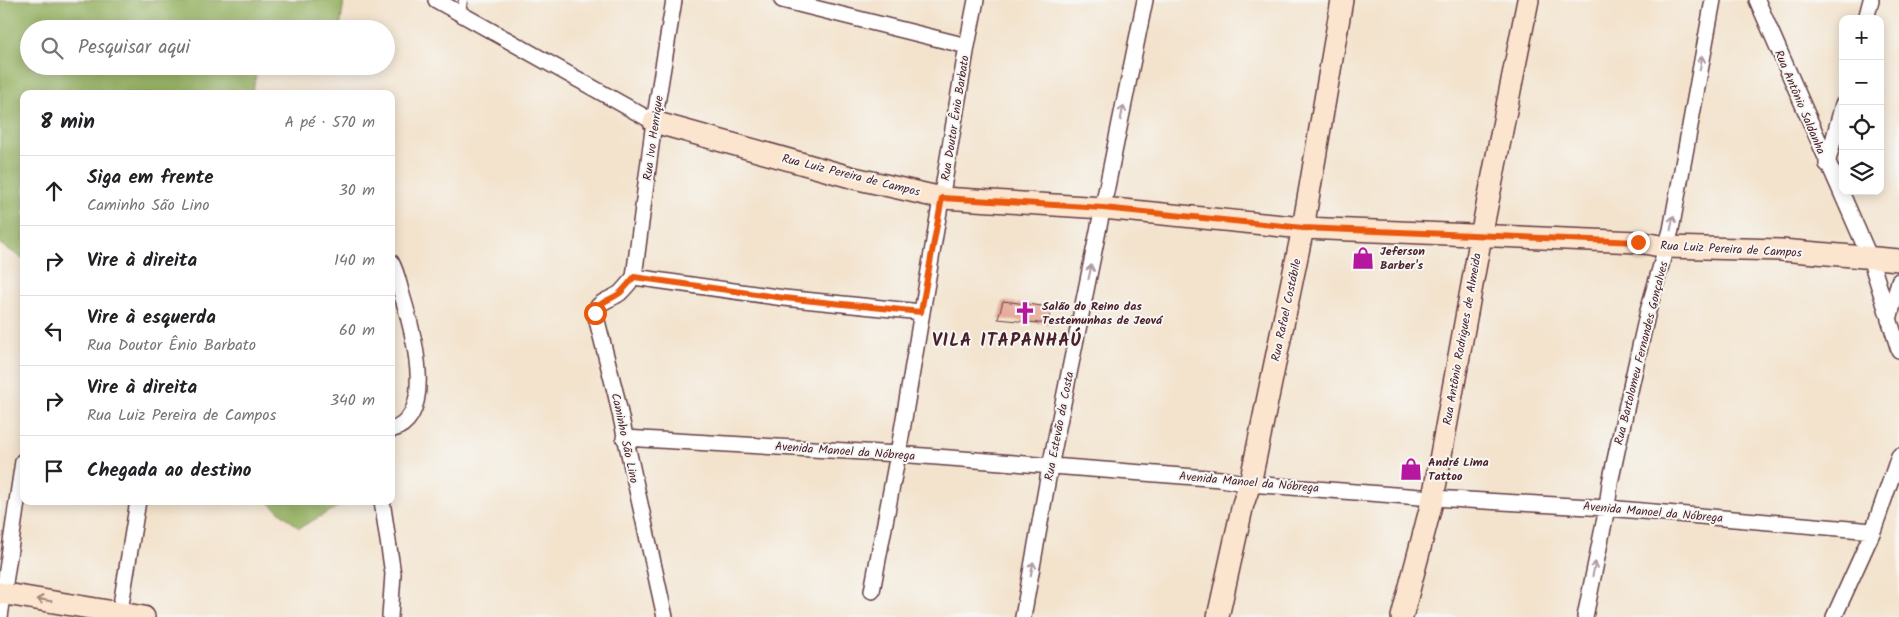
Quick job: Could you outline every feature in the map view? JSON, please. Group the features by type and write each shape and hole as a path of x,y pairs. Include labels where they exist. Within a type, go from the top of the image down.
{"street":[{"name":"Rua Luiz Pereira de Campos","path":"436,0 462,6 654,122 854,178 942,198 1103,208 1303,228 1638,242 1666,247 1781,250 1899,260"},
{"name":"Rua Ivo Henrique","path":"634,277 654,122 674,0"},
{"path":"782,0 967,46"},
{"name":"Rua Doutor Ênio Barbato","path":"872,591 898,454 976,0"},
{"name":"Rua Estevão da Costa","path":"1023,617 1050,467 1145,0"},
{"name":"Rua Rafael Costábile","path":"1218,617 1243,504 1250,484 1303,228 1342,0"},
{"name":"Rua Antônio Rodrigues de Almeida","path":"1402,617 1433,498 1481,236 1528,0"},
{"name":"Rua Bartolomeu Fernandes Gonçalves","path":"1584,617 1610,483 1648,310 1671,230 1712,0"},
{"name":"Rua Antônio Saldanha","path":"1757,0 1827,164 1870,258 1888,321 1899,350"},
{"path":"1867,15 1871,0"},
{"path":"1827,164 1843,105"},
{"path":"395,275 417,351 418,393 414,409 408,420 395,429"},
{"path":"634,277 784,298 921,312"},
{"name":"Caminho São Lino","path":"634,277 620,292 599,305 595,313 610,370 665,617"},
{"path":"1888,321 1899,281"},
{"name":"Avenida Manoel da Nóbrega","path":"624,438 898,454 1221,479 1250,484 1433,498 1606,508 1873,531"},
{"path":"1834,617 1873,531 1899,456"},
{"path":"0,617 1,594 20,479"},
{"path":"119,615 137,505"},
{"path":"383,505 393,574 390,610"},
{"path":"1,594 119,615 144,617"}],"green space":[{"path":"0,0 344,0 341,20 20,20 20,75 256,75 253,90 20,90 20,256 0,244"},
{"path":"272,505 342,505 299,528"}],"building":[{"name":"Salão do Reino das Testemunhas de Jeová","path":"1003,301 1050,307 1049,324 998,319"}],"place":[{"name":"Jeferson Barber's","path":"1363,258"},
{"name":"Salão do Reino das Testemunhas de Jeová","path":"1025,313"},
{"name":"André Lima Tattoo","path":"1411,469"}],"district":[{"name":"VILA ITAPANHAÚ","path":"1007,340"}],"route":[{"path":"595,313 599,305 614,297 634,277 784,298 921,312 942,198 1103,208 1303,228 1638,242"}]}
